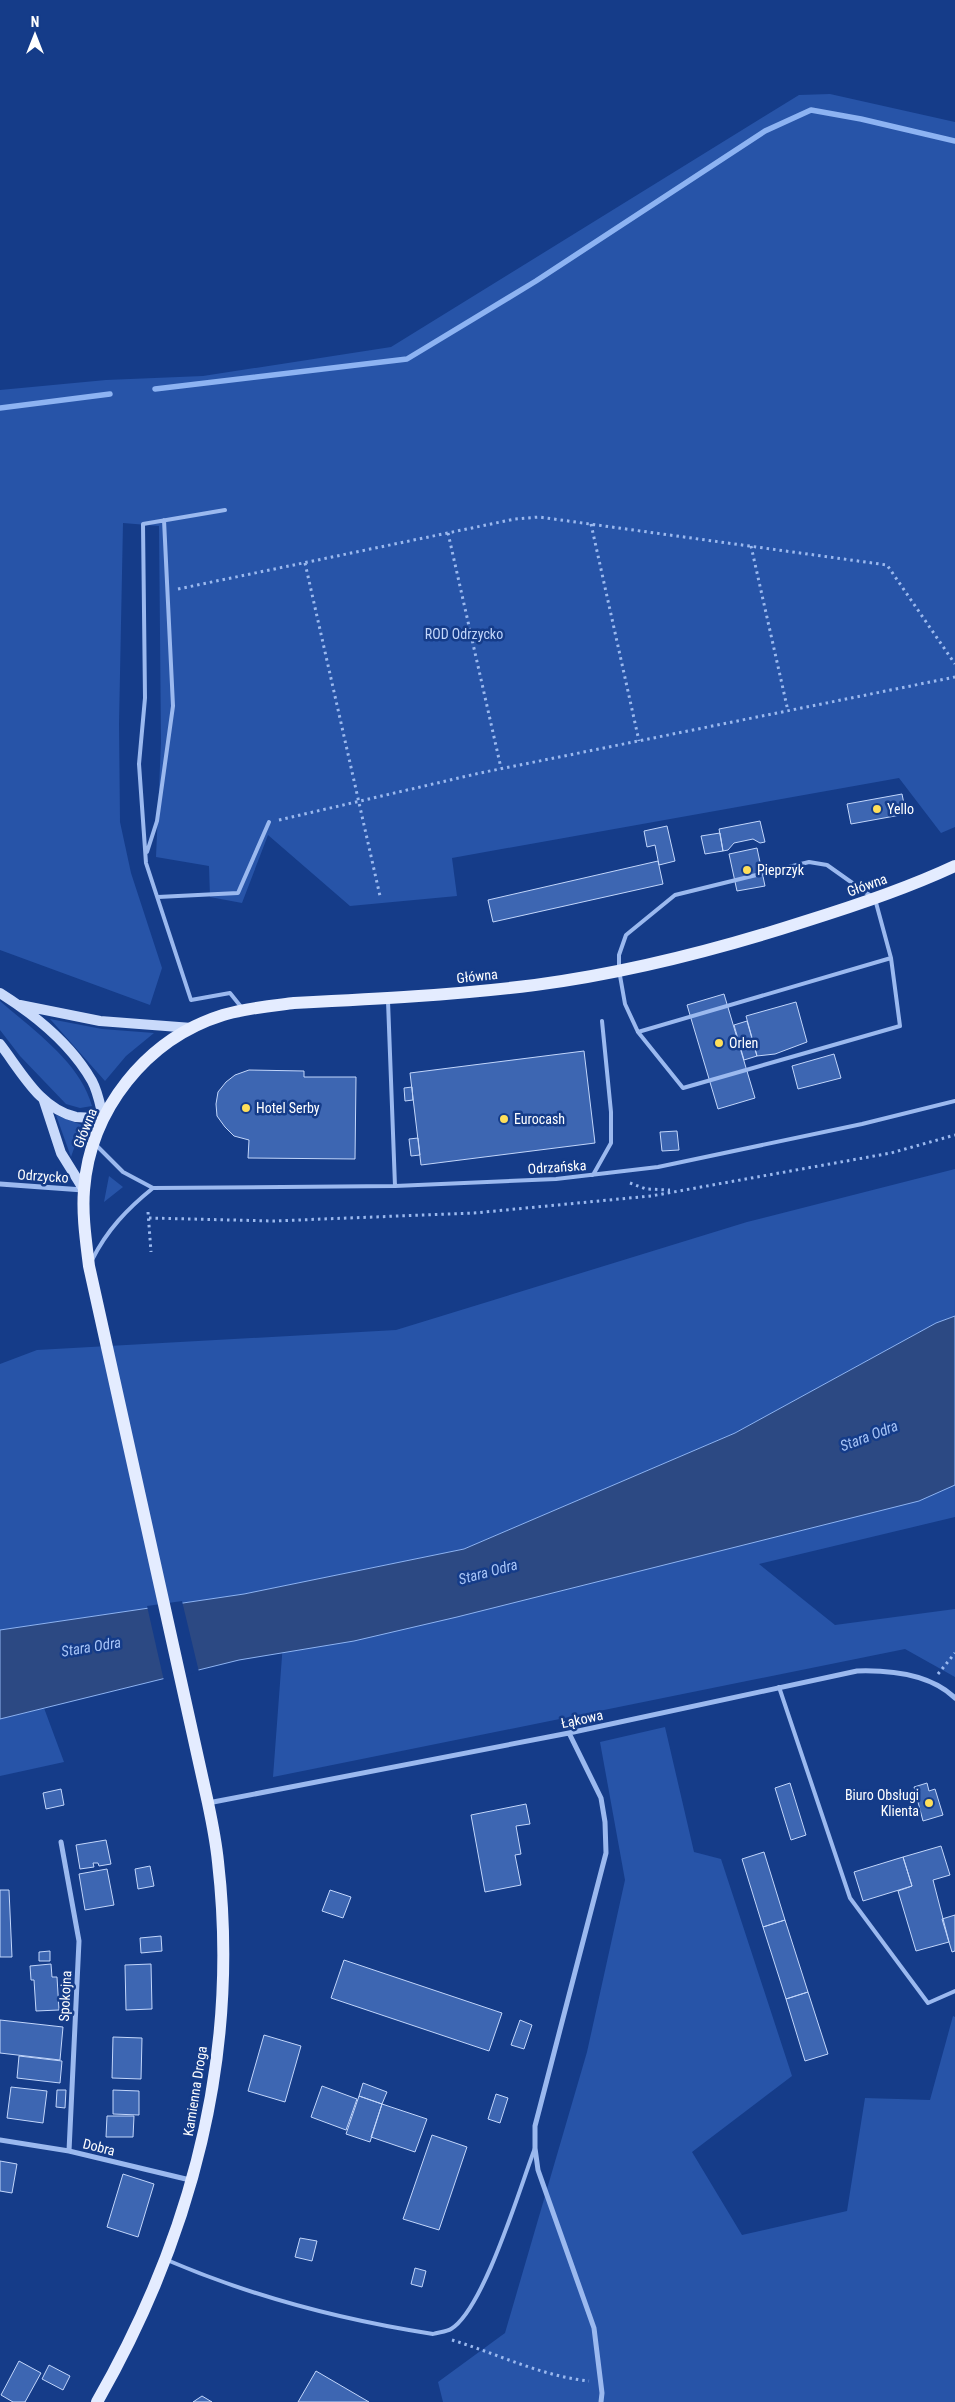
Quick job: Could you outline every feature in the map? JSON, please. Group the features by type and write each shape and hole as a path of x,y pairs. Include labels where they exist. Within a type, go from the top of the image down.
{"main road":[{"name":"Główna","path":"89,1266 84,1190 94,1142 103,1117 139,1066 192,1028 222,1015 294,1003 388,999 537,984 619,970 766,934 875,899 955,866"},
{"path":"0,993 19,1005 66,1046 86,1072 98,1095 103,1117 78,1117 44,1101"},
{"path":"19,1005 100,1021 192,1028"},
{"path":"0,1044 44,1101 60,1153 84,1190"},
{"name":"Kamienna Droga","path":"89,1266 208,1802 219,1872 222,1986 218,2047 212,2088 192,2180 167,2260 136,2331 97,2402"}],"street":[{"name":"Odrzycko","path":"0,1184 84,1190"},
{"name":"Łąkowa","path":"208,1802 568,1734 856,1671 876,1670 916,1677 932,1683 955,1698"},
{"path":"568,1734 601,1798 605,1822 606,1853 535,2126 535,2148 538,2170 594,2328 601,2382 601,2402"},
{"name":"Spokojna","path":"61,1842 78,1941 69,2152"},
{"name":"Dobra","path":"0,2140 69,2152 192,2180"}],"lane":[{"path":"225,510 143,524 145,698 139,764 146,863 191,1000 230,993 243,1010"},
{"path":"146,855 157,821 173,706 164,520"},
{"path":"158,897 238,893 269,822"},
{"path":"809,862 827,865 875,899 891,958 900,1026 683,1088 638,1032 625,1004 619,970 619,955 626,935 674,895 809,862"},
{"path":"638,1032 891,958"},
{"path":"388,999 396,1186"},
{"path":"594,1175 611,1143 611,1112 602,1021"},
{"name":"Odrzańska","path":"94,1142 123,1172 153,1188 396,1186 556,1179 677,1163 862,1124 955,1101"},
{"path":"89,1266 102,1239 115,1222 153,1188"},
{"path":"779,1687 850,1898 928,2003 955,1990"},
{"path":"167,2260 209,2277 313,2310 433,2334 451,2329 462,2318 485,2284 535,2148"}],"path":[{"path":"167,591 515,519 539,517 887,565 955,664"},
{"path":"591,524 639,741"},
{"path":"448,533 501,768"},
{"path":"751,546 788,711"},
{"path":"305,563 380,896"},
{"path":"269,822 501,768 955,677"},
{"path":"149,1218 273,1221 474,1213 651,1196 891,1153 955,1135"},
{"path":"628,1182 646,1189 673,1191"},
{"path":"148,1212 151,1252"},
{"path":"932,1683 946,1662 955,1653"},
{"path":"433,2334 470,2345 514,2363 572,2380 601,2382"}],"green space":[{"name":"ROD Odrzycko","path":"830,94 955,122 955,827 941,833 899,778 452,858 457,896 350,906 268,835 242,903 210,897 209,866 156,857 161,743 159,526 123,523 119,724 120,822 131,873 162,968 150,1005 0,950 0,390 106,380 203,376 391,347 799,95"},
{"path":"0,1001 40,1035 66,1061 86,1090 92,1106 80,1108 66,1104 20,1056 0,1030"},
{"path":"50,1019 102,1029 154,1033 126,1056 105,1081"},
{"path":"56,1115 82,1125 71,1157"},
{"path":"955,1169 955,1316 936,1323 735,1433 464,1549 244,1594 0,1630 0,1364 37,1350 396,1330 747,1222"},
{"path":"109,1176 123,1187 104,1202"},
{"path":"955,1477 955,1517 759,1564 835,1625 955,1609 955,1677 905,1649 273,1777 283,1643"},
{"path":"44,1708 64,1762 0,1776 0,1719"},
{"path":"665,1727 694,1852 721,1859 792,2076 692,2152 742,2235 847,2211 865,2098 930,2100 953,2016 955,2017 955,2402 443,2402 438,2382 505,2333 587,2052 625,1880 600,1742"}],"water":[{"name":"Stara Odra","path":"955,1316 955,1485 919,1501 457,1617 354,1641 239,1660 0,1719 0,1630 244,1594 464,1549 735,1433 936,1323"}],"pier":[{"path":"182,1601 199,1672 164,1681 147,1606"}],"building":[{"name":"Yello","path":"902,794 906,814 851,824 847,804"},
{"path":"760,821 765,842 760,843 753,839 734,843 728,850 723,851 719,829"},
{"path":"667,826 675,861 659,865 655,845 647,847 644,831"},
{"path":"720,833 723,851 705,854 701,836"},
{"name":"Pieprzyk","path":"757,848 765,886 737,891 729,854"},
{"path":"658,861 663,884 493,922 488,900"},
{"name":"Orlen","path":"724,994 755,1098 718,1109 687,1005"},
{"path":"796,1002 807,1042 775,1054 757,1056 746,1016"},
{"path":"747,1021 757,1056 744,1060 734,1025"},
{"name":"Eurocash","path":"584,1051 595,1143 421,1165 410,1073"},
{"path":"834,1054 841,1078 798,1089 792,1066"},
{"path":"249,1070 304,1071 304,1077 356,1077 355,1159 248,1158 249,1140 234,1136 225,1127 217,1116 216,1104 218,1092 226,1082 235,1075"},
{"path":"412,1087 413,1100 405,1101 404,1088"},
{"path":"677,1131 679,1150 662,1151 660,1132"},
{"path":"418,1138 420,1155 411,1156 409,1139"},
{"path":"790,1783 806,1835 791,1840 775,1788"},
{"name":"Biuro Obsługi Klienta","path":"927,1783 929,1791 935,1789 943,1815 923,1821 914,1787"},
{"path":"61,1789 64,1805 46,1809 43,1793"},
{"path":"526,1804 530,1824 516,1826 521,1854 515,1855 521,1885 485,1892 471,1815"},
{"path":"106,1840 111,1864 99,1866 98,1863 93,1863 94,1867 80,1869 76,1845"},
{"path":"941,1846 950,1875 933,1880 949,1942 916,1951 898,1891 912,1886 903,1857"},
{"path":"764,1852 785,1920 763,1927 742,1859"},
{"path":"903,1857 912,1886 863,1901 854,1872"},
{"path":"150,1866 154,1886 138,1889 135,1869"},
{"path":"107,1869 114,1905 85,1910 79,1874"},
{"path":"0,1890 9,1890 12,1957 0,1957"},
{"path":"330,1890 351,1897 343,1918 322,1911"},
{"path":"955,1915 955,1951 952,1952 942,1919"},
{"path":"785,1920 808,1992 786,1999 763,1927"},
{"path":"161,1936 162,1951 141,1953 140,1938"},
{"path":"50,1951 50,1961 39,1961 39,1952"},
{"path":"344,1960 502,2013 489,2051 331,1998"},
{"path":"51,1964 52,1977 57,1977 59,2010 36,2011 34,1980 31,1980 30,1966"},
{"path":"151,1964 152,2009 126,2010 125,1965"},
{"path":"808,1992 828,2054 805,2061 786,1999"},
{"path":"0,2020 63,2027 60,2060 0,2053"},
{"path":"520,2020 532,2025 524,2049 511,2045"},
{"path":"264,2035 301,2046 285,2102 248,2091"},
{"path":"113,2037 142,2038 141,2079 112,2078"},
{"path":"19,2056 62,2061 60,2083 17,2078"},
{"path":"363,2083 387,2092 382,2104 359,2096"},
{"path":"322,2086 357,2099 346,2130 311,2117"},
{"path":"11,2087 47,2091 43,2123 7,2118"},
{"path":"57,2090 66,2090 65,2108 56,2107"},
{"path":"113,2090 139,2091 139,2115 113,2114"},
{"path":"496,2094 508,2098 500,2123 488,2119"},
{"path":"359,2096 382,2104 370,2142 346,2134"},
{"path":"382,2104 427,2119 415,2152 371,2137"},
{"path":"107,2116 134,2116 133,2137 106,2137"},
{"path":"432,2135 467,2147 439,2230 403,2219"},
{"path":"0,2161 17,2164 12,2193 0,2191"},
{"path":"123,2174 154,2184 138,2237 107,2227"},
{"path":"300,2238 317,2241 312,2261 295,2257"},
{"path":"415,2268 426,2271 422,2287 411,2284"},
{"path":"19,2361 41,2373 25,2402 13,2402 1,2395"},
{"path":"49,2365 70,2376 63,2390 42,2379"},
{"path":"316,2371 369,2402 298,2402"},
{"path":"202,2396 212,2402 193,2402"}],"waterway":[{"path":"155,389 407,359 536,281 765,131 811,110 861,119 955,141"},
{"path":"0,408 110,394"}],"place":[{"name":"Yello","path":"877,809"},
{"name":"Pieprzyk","path":"747,870"},
{"name":"Orlen","path":"719,1043"},
{"name":"Hotel Serby","path":"246,1108"},
{"name":"Eurocash","path":"504,1119"},
{"name":"Biuro Obsługi Klienta","path":"929,1803"}]}
